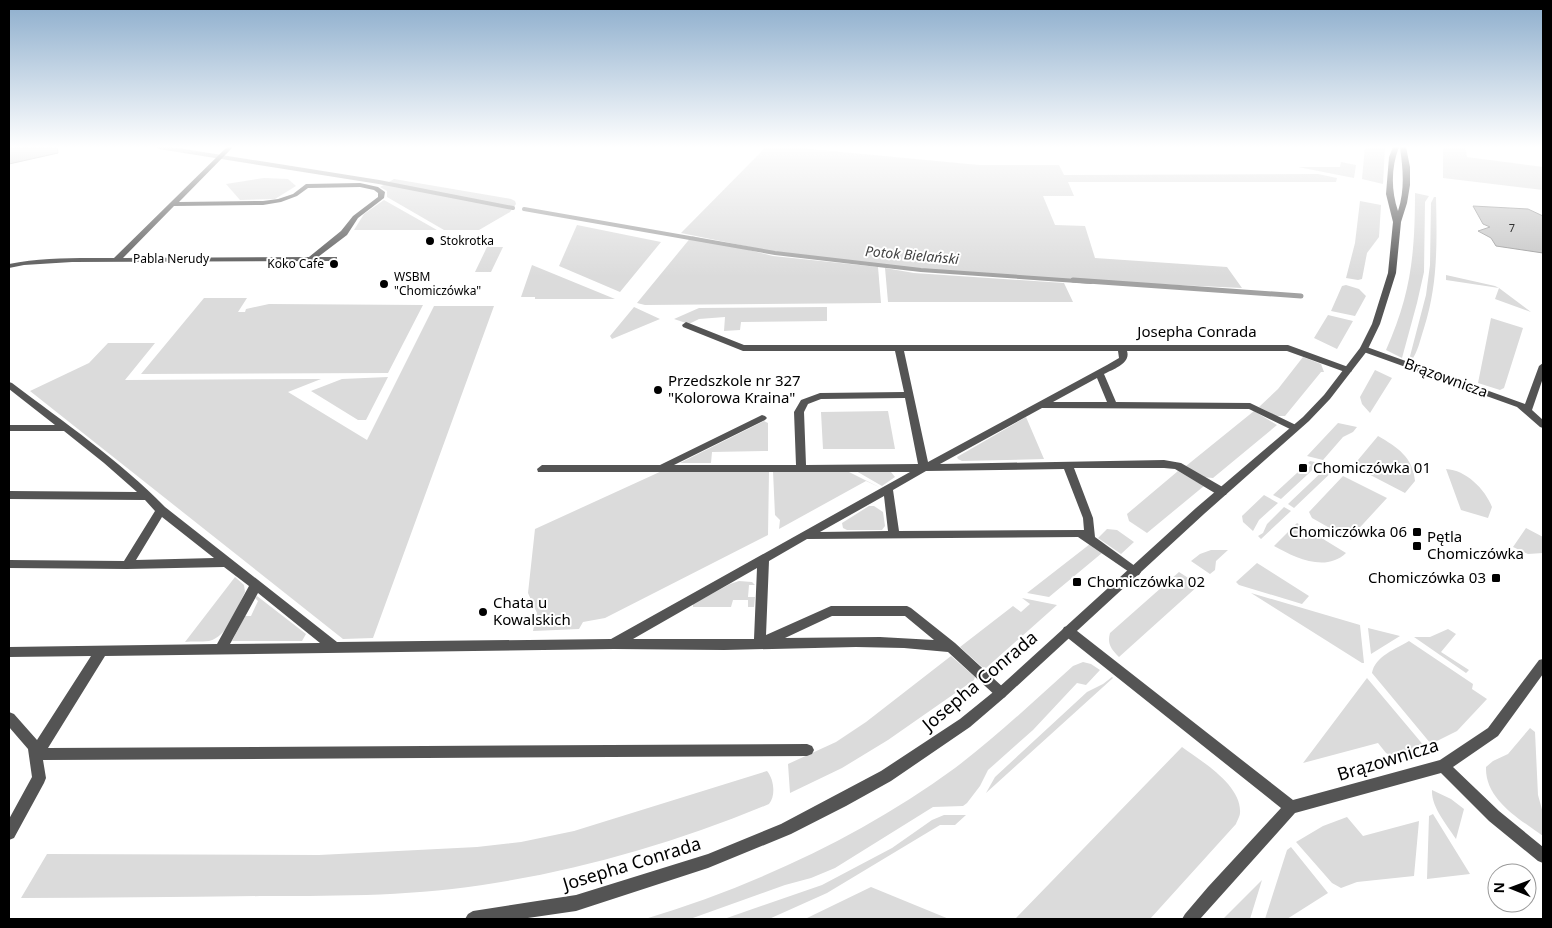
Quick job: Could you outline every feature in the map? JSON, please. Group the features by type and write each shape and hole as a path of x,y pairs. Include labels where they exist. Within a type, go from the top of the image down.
{"street":[{"path":"117,259 186,190"},
{"path":"173,204 271,202 294,195 300,190"},
{"path":"312,258 344,233 355,217 381,198 382,192 379,190"},
{"name":"Josepha Conrada","path":"1389,190 1389,196 1397,222"},
{"name":"Josepha Conrada","path":"473,919 576,903 708,861 786,829 841,801 886,776 965,723 1001,693 1327,397 1364,349 1387,293 1395,255 1397,222 1406,198 1406,190"},
{"name":"Pabla Nerudy","path":"9,266 24,263 117,259 334,259"},
{"name":"Josepha Conrada","path":"686,325 743,348 1288,348 1348,370"},
{"path":"899,348 924,468"},
{"path":"612,644 924,468 1123,359 1122,348"},
{"name":"Brązownicza","path":"1364,349 1520,405 1543,425"},
{"path":"1527,410 1543,369"},
{"path":"1099,372 1113,406"},
{"path":"9,387 65,428 148,496 160,510 228,562 334,648"},
{"path":"801,468 799,412 804,402 820,396 908,395"},
{"path":"1038,405 1250,406 1295,428"},
{"path":"660,468 762,418"},
{"path":"9,428 65,428"},
{"path":"542,469 924,468 1164,464 1177,466 1222,492"},
{"path":"1068,465 1088,518 1090,539"},
{"path":"888,490 894,535"},
{"path":"9,495 148,496"},
{"path":"127,565 160,510"},
{"path":"806,536 1080,533 1135,572"},
{"path":"760,644 763,560"},
{"path":"11,567 228,562"},
{"path":"221,648 256,585"},
{"path":"760,644 831,611 907,612 951,647 1001,693"},
{"path":"1068,631 1291,807 1190,919"},
{"path":"9,652 852,642 916,643 951,647"},
{"path":"36,754 102,650"},
{"name":"Brązownicza","path":"1291,807 1443,766 1493,732 1543,664"},
{"path":"9,718 34,746 39,778 9,833"},
{"path":"36,754 807,750"},
{"path":"1443,766 1500,821 1543,856"}],"shaded area":[{"path":"232,190 289,190 275,199 240,200"},
{"path":"460,190 511,199 516,204 510,212 479,230 444,230 387,197 387,191"},
{"path":"723,190 1072,190 1074,196 1043,196 1055,225 1085,226 1095,258 1227,267 1242,288 1069,280 937,271 770,251 681,233"},
{"path":"1415,193 1429,196 1425,202 1424,272 1402,358 1386,350 1401,310 1410,273 1414,235"},
{"path":"1434,197 1436,197 1437,231 1436,264 1432,296 1417,350 1411,361 1409,360 1426,295 1430,265 1431,203"},
{"path":"384,200 437,230 354,230 364,214"},
{"path":"1360,201 1381,205 1379,237 1367,253 1362,279 1358,280 1346,278 1355,243"},
{"path":"577,225 661,242 620,292 559,266"},
{"path":"692,236 773,256 878,267 881,303 645,305 637,303"},
{"path":"487,247 503,247 491,272 475,272"},
{"path":"532,265 615,299 535,299 535,297 521,297"},
{"path":"885,268 914,273 1064,283 1073,302 888,302"},
{"path":"1446,275 1495,286 1499,288 1446,280"},
{"path":"1346,285 1359,289 1366,296 1355,316 1331,311 1342,286"},
{"path":"1499,288 1531,312 1495,299"},
{"path":"204,298 247,298 238,312 245,312 246,309 269,304 423,305 388,373 141,374"},
{"path":"434,306 494,306 373,638 343,639 30,391 89,363 108,343 155,343 125,380 321,379 288,392 367,440"},
{"path":"634,307 660,319 612,339 610,336"},
{"path":"827,307 827,321 741,322 740,330 724,331 725,317 699,319 689,324 674,319 699,308"},
{"path":"1328,315 1353,321 1337,349 1314,338"},
{"path":"1491,318 1523,328 1504,388 1500,390 1478,383"},
{"path":"1303,357 1321,364 1324,372 1321,372 1285,416 1276,416 1259,407 1278,389"},
{"path":"1375,370 1392,378 1370,413 1362,404 1360,397"},
{"path":"388,377 366,420 358,420 311,391 342,379"},
{"path":"888,411 895,449 823,449 821,412"},
{"path":"1254,411 1277,425 1213,478 1202,477 1186,466"},
{"path":"1026,417 1044,459 962,461 958,459 957,457"},
{"path":"764,421 768,423 768,451 712,452 711,463 680,463"},
{"path":"1338,423 1357,427 1353,432 1343,437 1323,460 1307,456"},
{"path":"1378,436 1398,449 1411,465 1415,481 1405,493 1353,466"},
{"path":"1310,461 1320,463 1281,499 1273,495 1298,472 1302,474 1311,465 1308,463"},
{"path":"1329,465 1337,467 1294,508 1288,504"},
{"path":"1446,469 1461,473 1480,487 1492,507 1488,518 1461,510"},
{"path":"664,470 769,471 768,535 605,618 583,622 579,629 533,631 537,613 528,593 535,529"},
{"path":"845,470 881,488 866,481 779,529 780,520 775,515 773,471"},
{"path":"856,471 891,472 895,477 882,486"},
{"path":"1178,471 1204,486 1147,533 1129,521 1127,514"},
{"path":"1343,476 1387,498 1352,536 1351,540 1312,518 1309,512"},
{"path":"1264,495 1278,503 1259,520 1253,531 1243,522 1242,516"},
{"path":"869,506 874,506 883,512 885,526 882,530 847,530 843,528 842,523"},
{"path":"1284,507 1291,511 1261,539 1258,536 1263,533 1267,524"},
{"path":"1297,523 1346,553 1338,559 1329,562 1319,562 1291,555 1274,546"},
{"path":"1526,528 1543,537 1543,553 1528,554 1513,547"},
{"path":"1107,529 1117,530 1134,542 1121,554 1098,538"},
{"path":"1090,544 1102,553 1049,597 1027,593"},
{"path":"1211,550 1228,550 1216,561 1215,570 1210,574 1191,561 1200,554"},
{"path":"1257,563 1309,596 1302,604 1239,585 1236,582"},
{"path":"1179,572 1199,585 1119,657 1110,646 1110,633"},
{"path":"235,577 244,585 245,592 227,628 222,634 209,641 185,642"},
{"path":"739,581 752,582 755,585 749,585 748,597 755,597 754,607 748,607 748,600 733,600 731,607 693,607 693,604"},
{"path":"1251,593 1360,625 1364,663 1362,663"},
{"path":"257,596 306,634 302,641 232,641 245,616 251,616 258,601 255,598"},
{"path":"1022,598 1057,605 986,668 982,667 960,647 1013,606 1021,612 1030,604"},
{"path":"1368,628 1400,636 1371,654"},
{"path":"1448,629 1456,634 1441,652 1469,670 1466,673 1414,637 1430,637"},
{"path":"1409,641 1473,684 1472,689 1487,699 1457,731 1431,744 1372,673 1377,662 1392,650"},
{"path":"951,656 975,677 974,680 888,740 842,768 790,793 788,764 836,742 866,722"},
{"path":"1083,662 1091,664 1100,670 1086,685 1077,683 1033,730 988,770 980,786 963,806 933,807 835,868 811,878 785,885 690,919 645,919 686,906 766,875 806,857 883,816 955,768 1073,666"},
{"path":"1112,677 986,793 995,777 1087,692"},
{"path":"1367,678 1425,747 1392,756 1386,753 1378,743 1303,763"},
{"path":"1530,728 1535,732 1538,795 1543,813 1543,836 1505,808 1491,789 1487,779 1486,767 1493,761 1508,754"},
{"path":"1182,747 1228,784 1239,803 1240,814 1236,824 1150,919 1016,918"},
{"path":"767,771 773,788 773,797 769,804 702,830 634,852 565,870 495,883 438,891 352,895 21,898 47,854 319,855 477,847 521,842 574,831"},
{"path":"1432,790 1451,799 1464,809 1456,839 1434,803"},
{"path":"1433,814 1470,874 1427,879 1429,816"},
{"path":"944,815 966,815 955,825 940,825 827,893 769,919 724,919 822,885 892,848 932,820"},
{"path":"1347,817 1363,836 1419,821 1414,876 1357,882 1341,888 1332,883 1296,842 1323,826"},
{"path":"1291,847 1328,893 1287,919 1265,919 1287,850"},
{"path":"1262,880 1250,919 1223,919"},
{"path":"871,887 949,919 805,919"}],"building":[{"path":"1473,206 1528,209 1543,216 1543,253 1496,246 1491,238 1478,231 1490,227 1483,224"}],"waterway":[{"name":"Potok Bielański","path":"422,190 513,208"},
{"name":"Potok Bielański","path":"524,209 775,253 921,270 1091,282"},
{"name":"Potok Bielański","path":"1073,280 1301,296"}],"place":[{"name":"Stokrotka","path":"430,241"},
{"name":"Koko Cafe","path":"334,264"},
{"name":"WSBM \"Chomiczówka\"","path":"384,284"},
{"name":"Przedszkole nr 327 \"Kolorowa Kraina\"","path":"658,390"},
{"name":"Chomiczówka 01","path":"1303,468"},
{"name":"Chomiczówka 06","path":"1417,532"},
{"name":"Pętla Chomiczówka","path":"1417,546"},
{"name":"Chomiczówka 03","path":"1496,578"},
{"name":"Chomiczówka 02","path":"1077,582"},
{"name":"Chata u Kowalskich","path":"483,612"}]}
